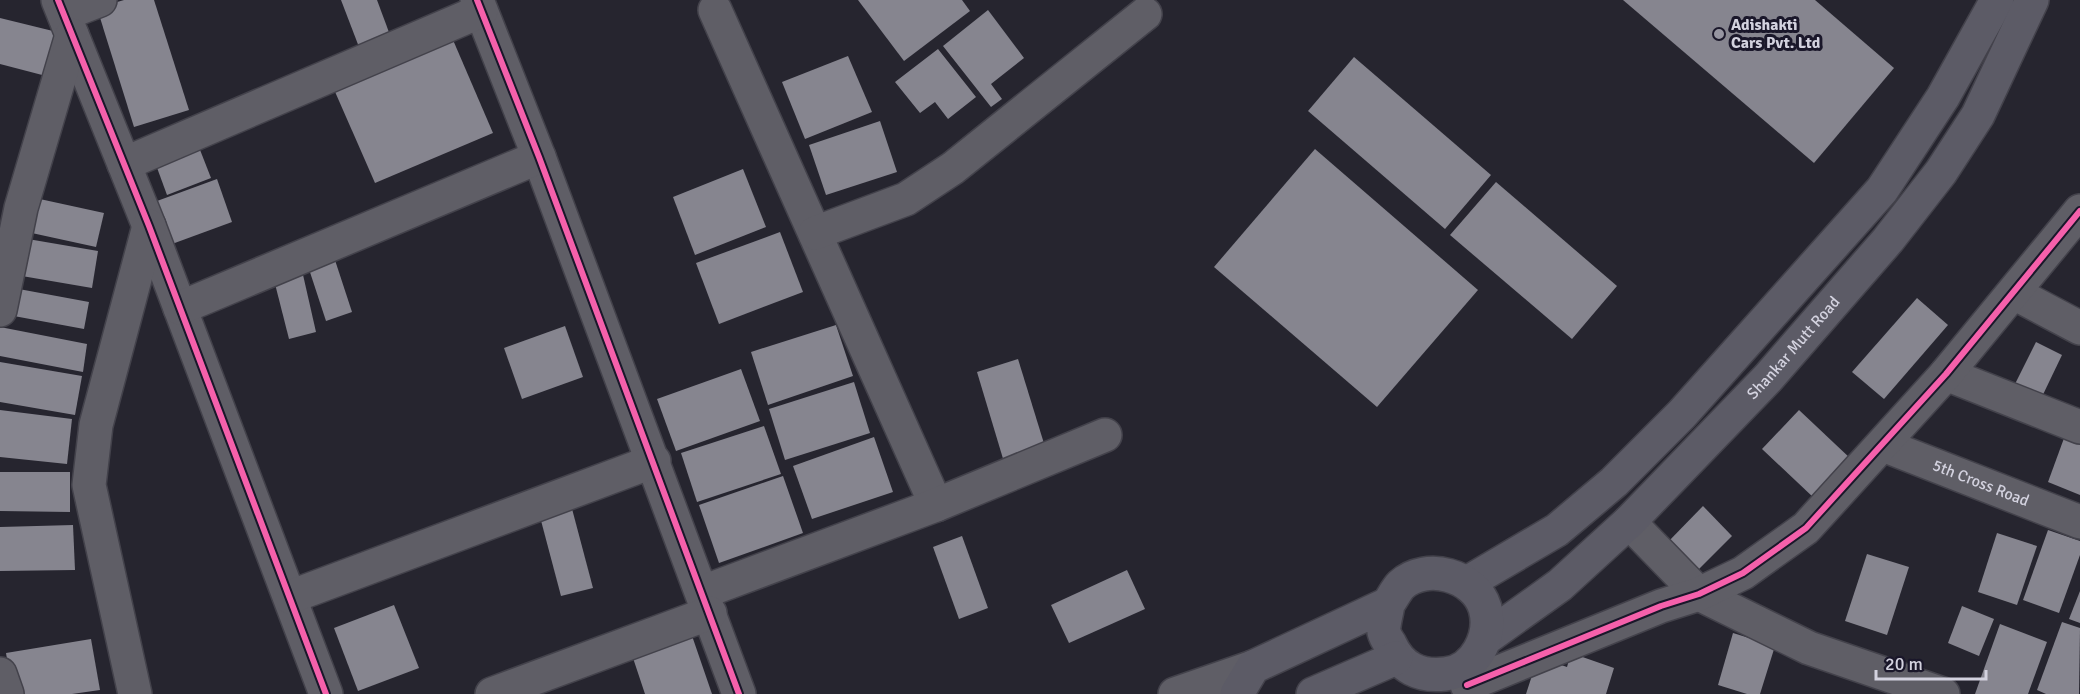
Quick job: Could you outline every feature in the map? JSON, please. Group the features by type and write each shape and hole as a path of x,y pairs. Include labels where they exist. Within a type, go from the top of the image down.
{"main road":[{"path":"1467,583 1557,530 1614,482 1682,414 1882,190 1943,97 1997,0"},
{"name":"Shankar Mutt Road","path":"1402,673 1430,676 1473,669 1629,522 1768,378 1888,240 1941,172 1978,115 2032,0"},
{"path":"1943,97 1978,115"},
{"path":"1313,694 1402,673 1384,632 1388,604 1401,585 1422,574 1445,573 1467,583 1485,607 1473,669"},
{"path":"1245,681 1388,604"}],"street":[{"path":"65,16 100,0"},
{"path":"124,164 479,5 539,157 740,694"},
{"path":"715,10 936,505"},
{"path":"815,233 906,199 943,174 1145,14"},
{"path":"65,16 149,226 326,694"},
{"path":"0,310 65,16"},
{"path":"180,308 539,157"},
{"path":"1473,669 1699,594 1743,573 1806,528 1946,375 2077,218"},
{"path":"135,694 89,485 96,425 149,226"},
{"path":"2014,293 2080,328"},
{"path":"1946,375 2080,427"},
{"path":"492,694 1105,435"},
{"name":"5th Cross Road","path":"1883,445 2080,522"},
{"path":"290,597 654,461"},
{"path":"1629,522 1699,594 1800,645 1943,694"},
{"path":"0,674 7,694"},
{"path":"1175,694 1245,681"}],"building":[{"path":"124,0 154,0 189,110 134,127 97,8"},
{"path":"341,0 377,0 390,35 359,47"},
{"path":"858,0 962,0 970,11 904,61"},
{"path":"1623,0 1815,0 1894,68 1814,163"},
{"path":"988,10 1024,58 991,84 1002,99 991,107 943,46"},
{"path":"0,18 57,32 46,76 0,64"},
{"path":"447,26 493,133 375,183 329,78"},
{"path":"938,49 976,97 948,119 935,102 920,113 895,82"},
{"path":"848,56 872,112 805,139 782,82"},
{"path":"1354,57 1491,175 1445,229 1308,111"},
{"path":"880,121 897,172 826,195 809,145"},
{"path":"195,137 211,178 167,195 152,154"},
{"path":"1315,149 1478,290 1377,407 1214,267"},
{"path":"743,169 766,227 695,255 673,197"},
{"path":"217,179 232,222 172,244 157,201"},
{"path":"1496,182 1617,286 1572,339 1450,235"},
{"path":"26,196 104,213 96,247 18,230"},
{"path":"780,232 803,292 719,324 696,263"},
{"path":"22,238 98,251 92,288 16,275"},
{"path":"333,254 352,312 326,321 307,263"},
{"path":"301,266 316,332 289,339 272,272"},
{"path":"8,287 89,302 84,329 3,314"},
{"path":"1917,298 1948,325 1884,399 1852,372"},
{"path":"836,325 853,376 768,405 751,352"},
{"path":"565,326 583,377 522,399 504,348"},
{"path":"0,327 87,344 83,372 0,356"},
{"path":"2036,342 2062,355 2038,405 2011,392"},
{"path":"1018,359 1046,450 1004,462 977,372"},
{"path":"0,362 82,376 75,415 0,402"},
{"path":"741,369 760,421 676,451 657,399"},
{"path":"854,382 870,433 785,460 769,409"},
{"path":"0,410 72,419 67,464 0,457"},
{"path":"1799,410 1851,459 1814,498 1762,449"},
{"path":"764,426 781,474 697,502 681,453"},
{"path":"2067,430 2080,435 2080,495 2048,482"},
{"path":"874,437 893,492 812,519 793,466"},
{"path":"0,472 70,472 70,512 0,511"},
{"path":"783,476 803,533 719,563 699,505"},
{"path":"571,505 593,588 561,596 539,513"},
{"path":"1703,506 1732,536 1696,572 1667,543"},
{"path":"73,525 75,570 0,571 0,527"},
{"path":"2048,530 2080,541 2080,555 2059,613 2023,600"},
{"path":"1997,533 2037,546 2017,605 1978,592"},
{"path":"962,536 988,608 959,619 933,547"},
{"path":"1867,554 1909,567 1887,635 1845,621"},
{"path":"1127,570 1145,609 1069,643 1051,605"},
{"path":"2080,591 2080,623 2069,619"},
{"path":"394,605 419,668 358,691 334,628"},
{"path":"1962,606 1994,619 1979,656 1948,643"},
{"path":"2062,622 2080,628 2079,694 2046,694 2037,690"},
{"path":"2000,624 2047,642 2028,694 1975,694"},
{"path":"690,630 712,694 645,694 630,649"},
{"path":"1733,633 1775,646 1760,694 1747,694 1718,685"},
{"path":"91,639 100,690 72,694 13,694 6,653"},
{"path":"1571,653 1614,668 1606,694 1526,694 1538,657 1567,667"}],"cycle path":[{"path":"58,0 149,226 326,694"},
{"path":"477,0 539,157 739,694"},
{"path":"1467,685 1661,606 1699,594 1743,573 1806,528 1946,374 2080,211"}],"place":[{"name":"Adishakti Cars Pvt. Ltd","path":"1719,34"}]}
